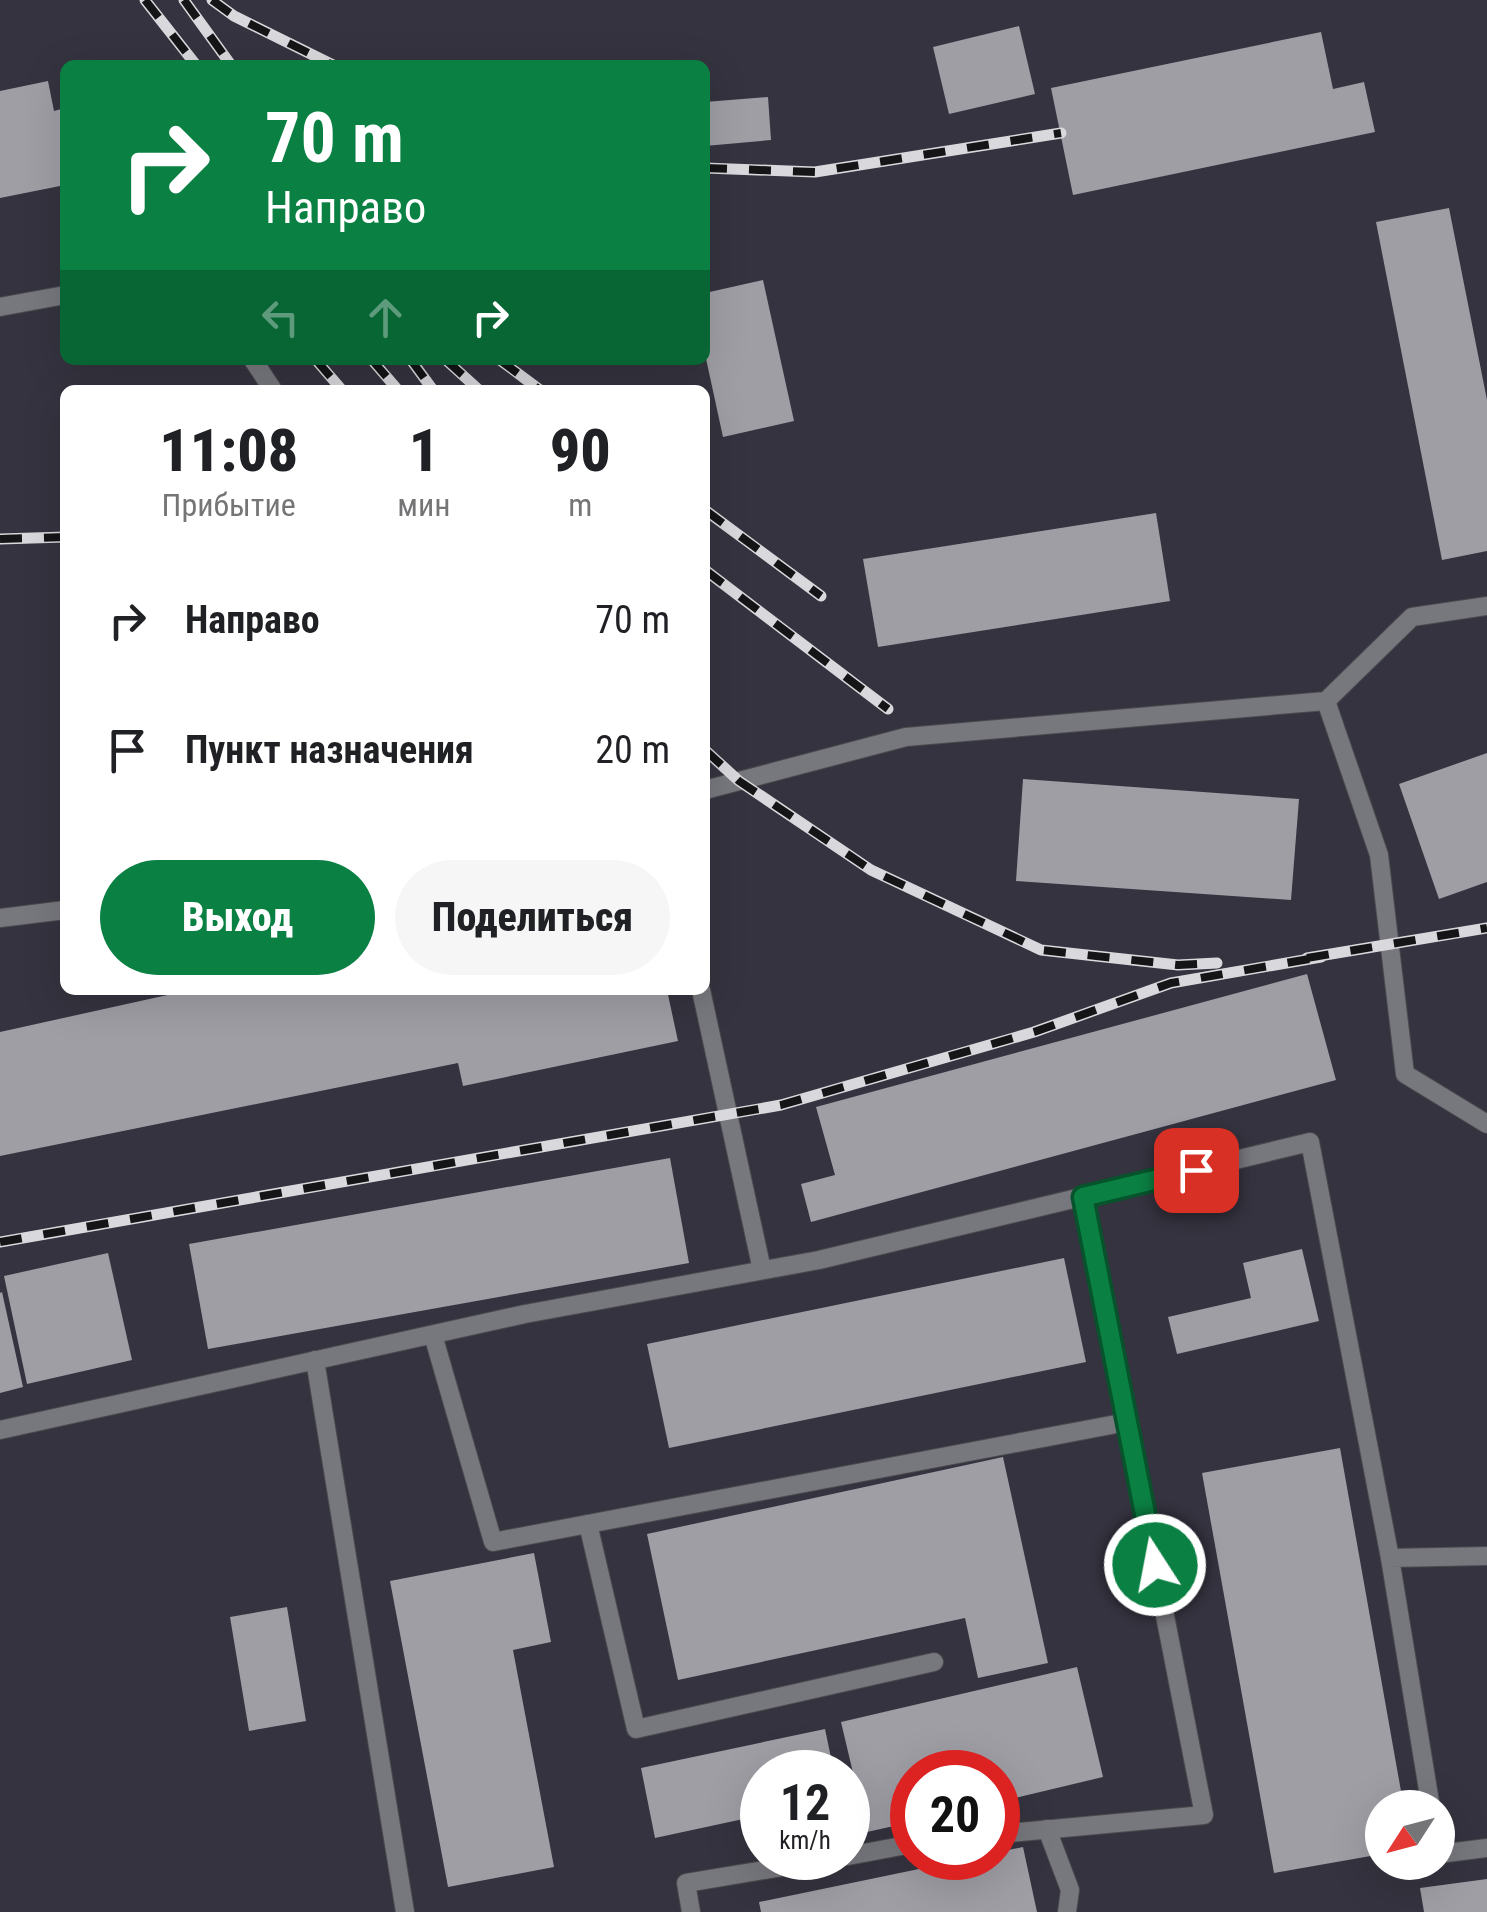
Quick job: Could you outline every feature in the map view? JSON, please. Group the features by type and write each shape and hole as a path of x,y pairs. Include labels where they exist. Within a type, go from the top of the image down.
{"lane":[{"path":"0,307 60,296"},
{"path":"710,789 906,737 1326,701 1412,617 1487,606"},
{"path":"1326,701 1379,855 1404,1074 1487,1124"},
{"path":"0,918 60,911"},
{"path":"702,995 762,1270"},
{"path":"0,1430 433,1335 762,1270 1310,1142 1390,1558 1428,1790"},
{"path":"1020,1832 1204,1815 1083,1197"},
{"path":"433,1335 493,1542 1127,1422"},
{"path":"316,1360 406,1912"},
{"path":"588,1524 636,1728 934,1662"},
{"path":"1390,1558 1487,1556"},
{"path":"1047,1830 1070,1890 1066,1912"},
{"path":"1455,1852 1487,1848"},
{"path":"690,1912 686,1883 740,1874"}],"shaded area":[{"path":"0,0 1487,0 1487,1912 0,1912"}],"building":[{"path":"1019,26 1035,94 949,114 933,47"},
{"path":"1321,32 1333,89 1364,82 1375,132 1073,195 1051,88"},
{"path":"48,81 54,111 60,109 60,186 0,198 0,91"},
{"path":"768,97 771,140 710,146 710,102"},
{"path":"1449,208 1487,400 1487,551 1442,560 1376,222"},
{"path":"763,280 794,421 723,437 707,365 710,292"},
{"path":"1156,513 1170,601 878,647 863,559"},
{"path":"1487,753 1487,882 1439,899 1399,784"},
{"path":"1023,779 1299,799 1291,900 1016,881"},
{"path":"1307,974 1336,1080 811,1222 801,1184 835,1175 816,1107"},
{"path":"167,995 668,995 678,1041 463,1086 458,1063 0,1156 0,1032"},
{"path":"670,1158 689,1263 208,1349 189,1244"},
{"path":"1302,1249 1319,1321 1177,1354 1168,1317 1251,1298 1243,1263"},
{"path":"108,1253 132,1360 27,1384 4,1276"},
{"path":"1064,1258 1086,1362 669,1448 647,1344"},
{"path":"0,1293 23,1387 0,1393"},
{"path":"1340,1448 1401,1790 1365,1790 1365,1857 1274,1873 1202,1473"},
{"path":"1003,1457 1048,1663 978,1678 965,1618 678,1680 647,1534"},
{"path":"534,1553 551,1642 513,1650 554,1867 448,1887 390,1581"},
{"path":"287,1607 306,1721 249,1731 230,1617"},
{"path":"1077,1667 1103,1777 1020,1797 1020,1750 890,1750 890,1827 870,1831 870,1750 848,1750 841,1722"},
{"path":"825,1729 829,1750 740,1750 740,1820 655,1838 641,1768"},
{"path":"1023,1847 1037,1912 761,1912 759,1902 890,1875 890,1880 1020,1880"},
{"path":"1487,1879 1487,1912 1424,1912 1420,1888"}],"railway":[{"path":"145,0 192,60"},
{"path":"184,0 227,60"},
{"path":"212,0 234,16 323,60"},
{"path":"710,168 815,172 1061,133"},
{"path":"320,365 338,385"},
{"path":"376,365 394,385"},
{"path":"415,365 429,385"},
{"path":"452,365 474,385"},
{"path":"507,365 533,385"},
{"path":"710,514 821,596"},
{"path":"0,539 60,537"},
{"path":"710,574 888,709"},
{"path":"710,755 739,781 871,870 1041,950 1178,965 1217,963"},
{"path":"1307,958 1487,928"},
{"path":"0,1242 781,1105 1034,1032 1171,983 1321,957"}],"route":[{"path":"1155,1565 1083,1197 1196,1170"}]}
